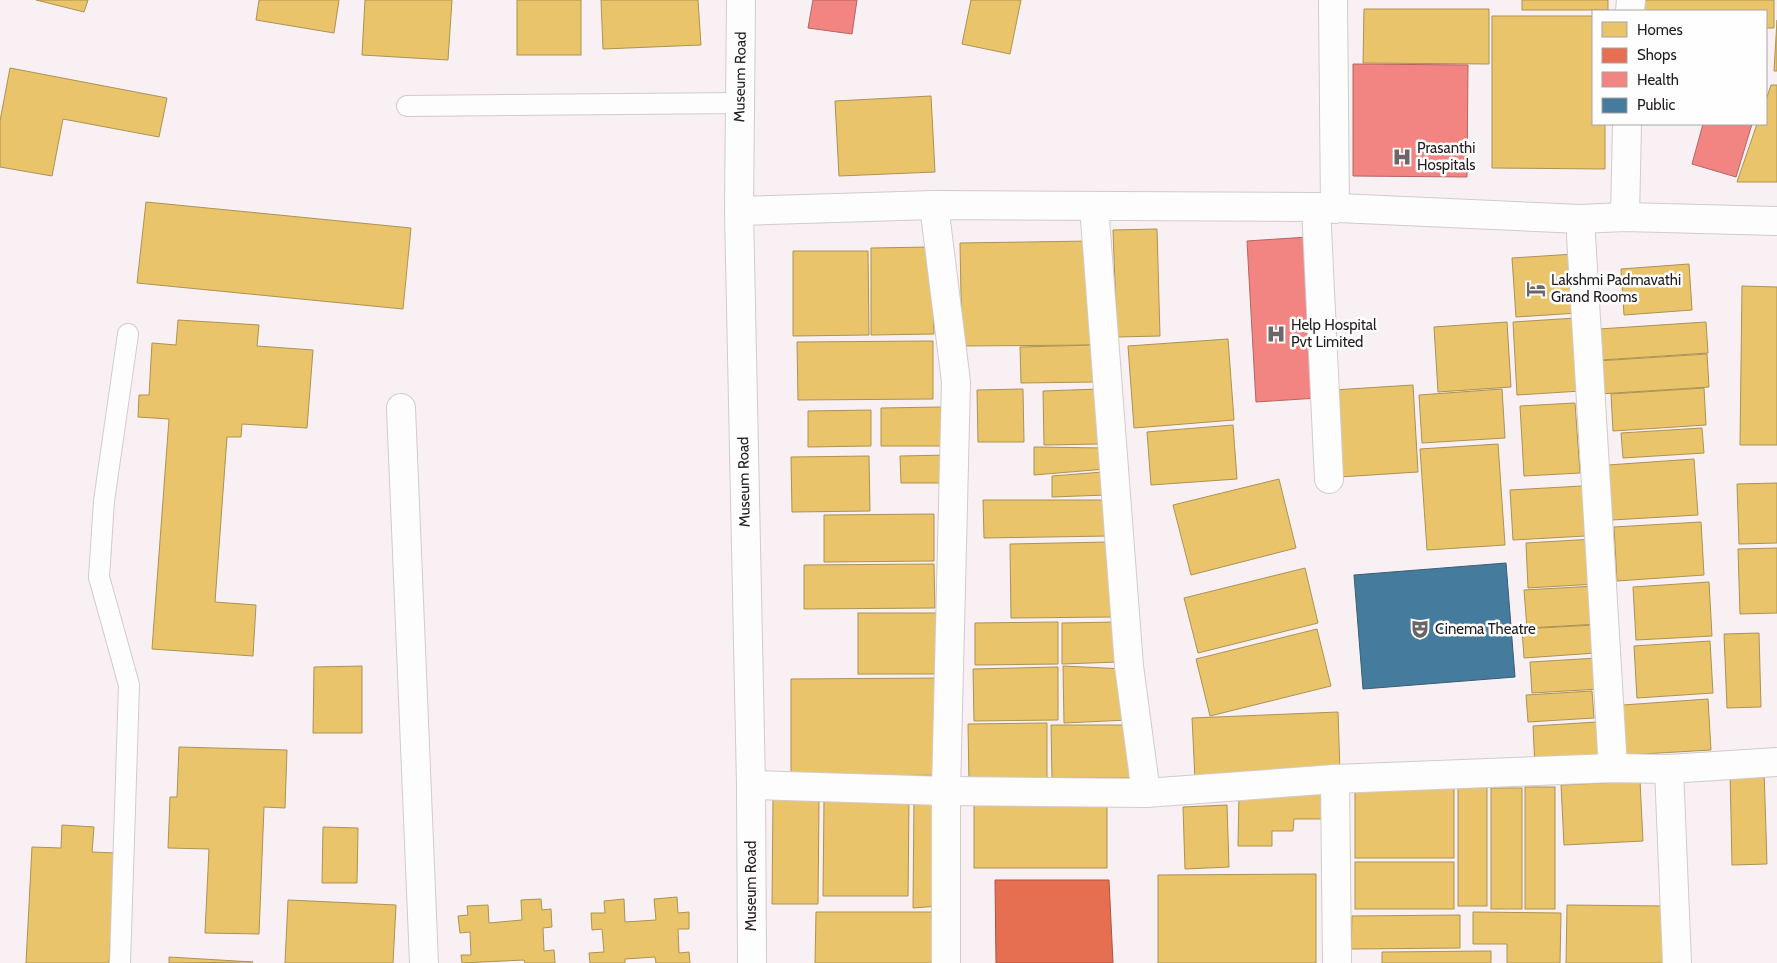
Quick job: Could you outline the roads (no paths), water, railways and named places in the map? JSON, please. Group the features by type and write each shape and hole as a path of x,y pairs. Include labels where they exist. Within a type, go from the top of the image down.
{"street":[{"name":"Museum Road","path":"741,0 739,211 751,785 752,963"},
{"path":"1330,479 1326,208 1333,0"},
{"path":"1625,217 1627,125"},
{"path":"739,211 934,205 1326,208 1580,219 1625,217 1777,221"},
{"path":"934,205 956,382 946,791 946,963"},
{"path":"1094,206 1129,666 1146,793"},
{"path":"1580,219 1613,768"},
{"path":"401,408 424,963"},
{"path":"751,785 946,791 1146,793 1335,779 1613,768 1669,769 1777,762"},
{"path":"1669,769 1677,963"},
{"path":"1335,779 1337,963"}],"lane":[{"path":"407,106 740,103"},
{"path":"120,963 129,685 99,578 104,501 128,334"}],"place":[{"name":"Prasanthi Hospitals","path":"1402,157"},
{"name":"Lakshmi Padmavathi Grand Rooms","path":"1536,289"},
{"name":"Help Hospital Pvt Limited","path":"1276,334"},
{"name":"Cinema Theatre","path":"1420,629"}]}
